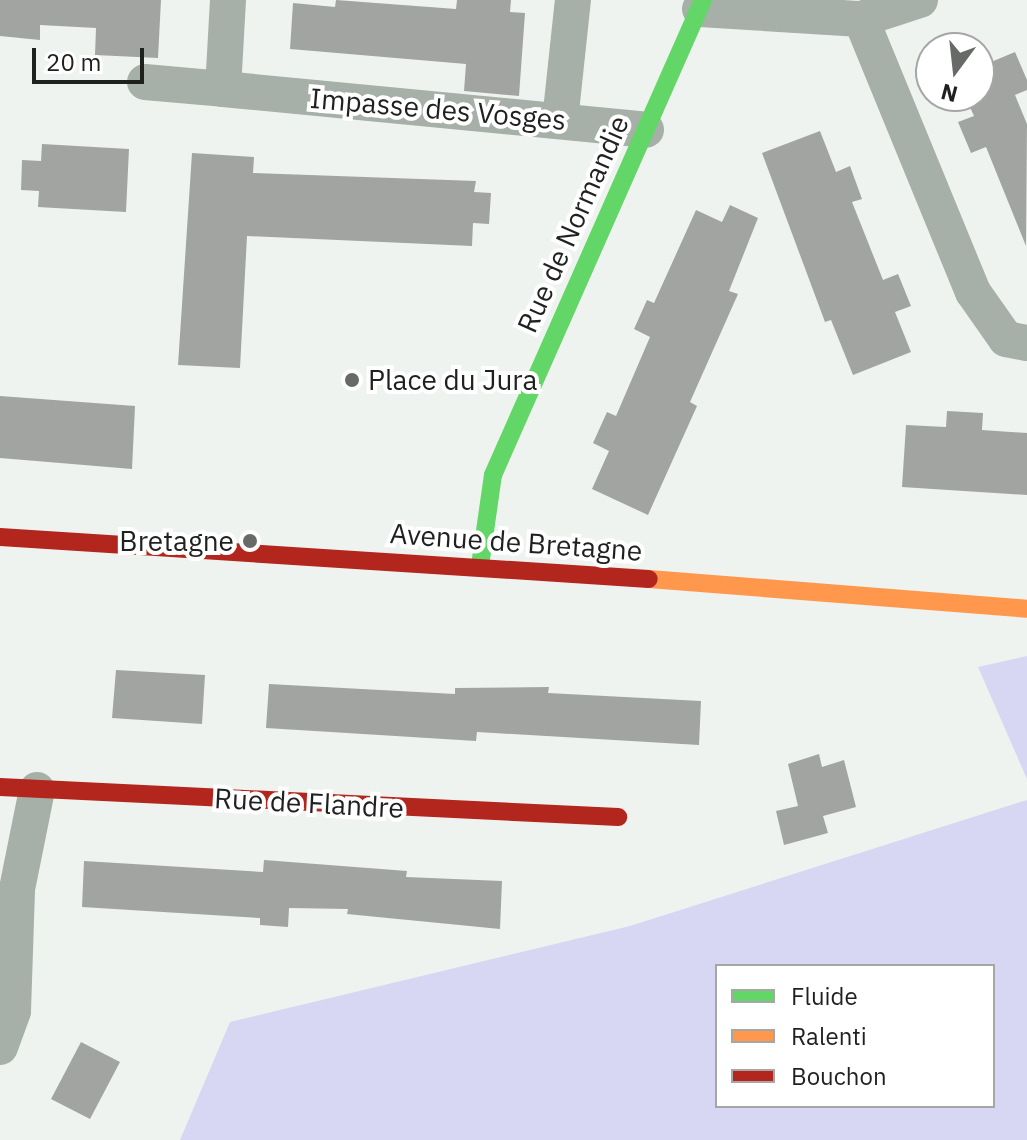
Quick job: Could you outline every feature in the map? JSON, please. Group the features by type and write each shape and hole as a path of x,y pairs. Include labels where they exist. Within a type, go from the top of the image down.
{"street":[{"path":"223,89 228,0"},
{"path":"560,121 573,0"},
{"path":"815,0 861,19 973,292 1006,339 1027,343"},
{"path":"702,5 861,19 920,0"},
{"name":"Rue de Normandie","path":"480,566 493,475 702,5"},
{"name":"Impasse des Vosges","path":"145,82 646,130"},
{"name":"Avenue de Bretagne","path":"0,537 480,566 1027,609"},
{"name":"Rue de Flandre","path":"0,787 618,817"},
{"path":"0,1047 13,1011 9,888 37,790"}],"shaded area":[{"path":"1027,656 1027,779 978,667"},
{"path":"1027,800 1027,1140 180,1140 230,1022 630,926"}],"building":[{"path":"0,0 161,0 158,58 95,55 96,28 40,25 40,40 0,36"},
{"path":"336,0 456,9 457,0 511,0 510,12 525,13 519,96 464,91 466,64 290,49 293,3 335,7"},
{"path":"1015,52 1027,80 1027,90 1015,95 1027,124 1026,246 986,147 971,153 958,122 974,116 972,112 995,112 995,60"},
{"path":"820,131 836,172 850,166 862,199 852,202 883,280 898,274 911,306 895,312 911,352 853,375 831,320 825,322 762,153"},
{"path":"42,144 129,149 126,212 38,207 39,191 21,190 22,160 41,161"},
{"path":"192,153 254,157 253,173 476,181 474,192 491,193 489,224 473,223 472,246 247,236 240,368 178,365"},
{"path":"730,205 758,218 729,291 738,294 690,402 697,406 648,515 592,489 609,451 593,443 607,412 616,416 650,337 634,329 647,300 654,303 696,210 722,222"},
{"path":"0,396 135,406 132,469 0,458"},
{"path":"947,411 983,413 982,430 1027,433 1027,495 902,487 906,425 946,427"},
{"path":"116,670 205,675 202,724 112,718"},
{"path":"269,684 455,694 455,688 549,687 548,693 701,701 699,745 477,732 476,741 266,728"},
{"path":"819,754 822,767 844,760 856,807 823,816 828,833 784,845 776,811 798,806 788,764"},
{"path":"264,860 407,871 406,877 502,881 500,929 347,914 348,909 289,908 288,927 260,925 260,918 82,907 84,861 263,872"},
{"path":"81,1042 120,1062 90,1119 51,1099"}],"traffic: fast":[{"path":"480,566 493,475 703,0"}],"traffic: slow":[{"path":"649,579 1027,609"}],"traffic: jam":[{"path":"0,537 649,579"},
{"path":"0,787 618,817"}],"place":[{"name":"Place du Jura","path":"352,380"},
{"name":"Bretagne","path":"250,541"}]}
